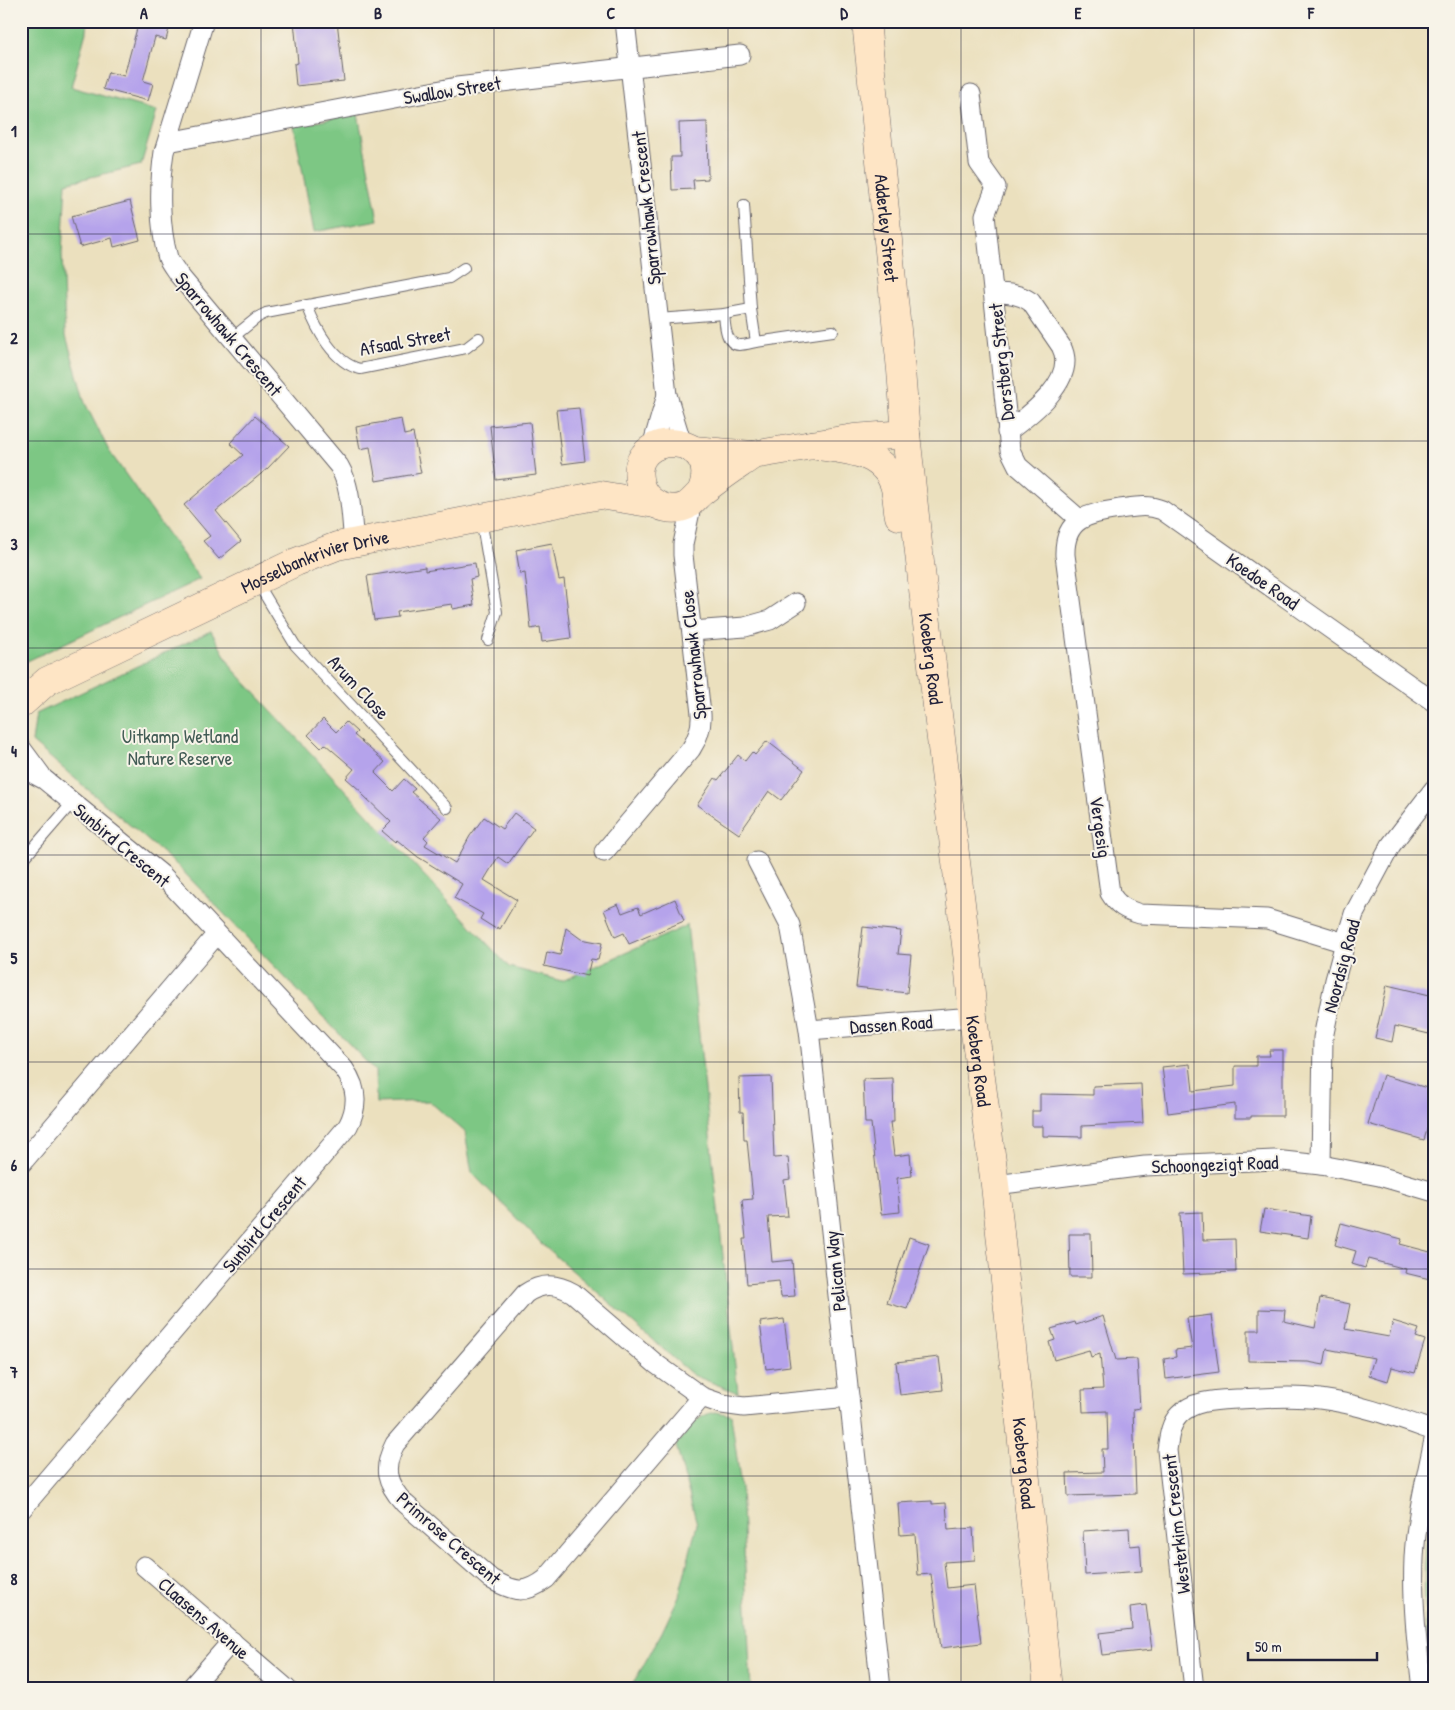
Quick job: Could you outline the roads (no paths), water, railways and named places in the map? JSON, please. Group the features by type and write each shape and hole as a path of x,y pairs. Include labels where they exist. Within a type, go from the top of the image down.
{"main road":[{"name":"Adderley Street","path":"866,21 906,434"},
{"name":"Mosselbankrivier Drive","path":"600,495 656,446 669,442 687,447 753,455 854,438 906,434"},
{"name":"Koeberg Road","path":"906,434 925,608 967,951 973,1017 995,1185 1048,1689"},
{"path":"810,445 857,452 870,457 887,470 894,487 910,592 913,599 925,608"},
{"path":"687,447 698,455 705,470 705,477 696,497"},
{"name":"Mosselbankrivier Drive","path":"21,704 34,683 316,554 354,542 600,495 680,508 753,455"},
{"path":"646,456 639,471 640,486 644,493 660,506"}],"street":[{"name":"Sparrowhawk Crescent","path":"204,21 164,152 160,173 163,230 169,259 178,274 339,466 347,488 354,542"},
{"name":"Sparrowhawk Crescent","path":"625,21 667,395 687,447"},
{"name":"Swallow Street","path":"168,142 457,87 740,55"},
{"name":"Dorstberg Street","path":"971,94 979,163 996,187 985,215 1010,450 1018,466 1079,519"},
{"name":"Dorstberg Street","path":"994,293 1018,295 1025,297 1031,302 1061,346 1066,359 1062,377 1047,396 1030,415 1007,432"},
{"name":"Sparrowhawk Crescent","path":"646,456 667,395"},
{"name":"Sparrowhawk Close","path":"604,852 691,749 698,736 701,714 683,544 696,497"},
{"name":"Sparrowhawk Close","path":"660,506 683,544"},
{"name":"Koedoe Road","path":"1079,519 1095,513 1142,506 1162,510 1434,702"},
{"name":"Vergesig","path":"1079,519 1068,535 1065,556 1110,893 1115,901 1125,909 1140,914 1267,919 1345,943"},
{"path":"692,631 745,627 770,620 796,603"},
{"name":"Sunbird Crescent","path":"21,748 45,780"},
{"name":"Sunbird Crescent","path":"21,767 45,780 162,876 344,1069 354,1087 356,1098 352,1117 342,1133 21,1510"},
{"name":"Noordsig Road","path":"1321,1165 1323,1038 1345,943 1354,914 1391,845 1434,789"},
{"name":"Pelican Way","path":"757,861 790,925 809,1030 881,1689"},
{"path":"21,1164 217,934"},
{"name":"Dassen Road","path":"809,1030 973,1017"},
{"name":"Schoongezigt Road","path":"995,1185 1145,1166 1274,1160 1321,1165 1379,1176 1434,1192"},
{"name":"Primrose Crescent","path":"702,1397 546,1579 534,1588 513,1589 491,1579 404,1504 393,1491 387,1474 389,1455 395,1444 525,1294 538,1287 556,1286 565,1288 573,1293 656,1364 702,1397 722,1404 744,1407 849,1397"},
{"name":"Westerkim Crescent","path":"1194,1689 1167,1450 1173,1424 1179,1414 1206,1402 1280,1397 1320,1399 1371,1410 1434,1431"},
{"path":"1422,1689 1414,1597 1414,1558 1418,1519 1434,1440"},
{"name":"Claasens Avenue","path":"144,1566 287,1689"},
{"path":"190,1689 232,1641"}],"lane":[{"path":"744,205 751,309 756,342"},
{"path":"232,338 258,317 266,313 449,278 464,268"},
{"name":"Afsaal Street","path":"307,305 314,325 342,361 360,369 466,348 479,338"},
{"path":"658,319 724,314 751,309"},
{"path":"724,314 727,336 731,341 740,345 833,332"},
{"path":"480,518 497,612 488,640"},
{"name":"Arum Close","path":"256,581 295,645 447,808"},
{"path":"21,862 72,803"}],"park label":[{"name":"Uitkamp Wetland Nature Reserve","path":"180,747"}]}
